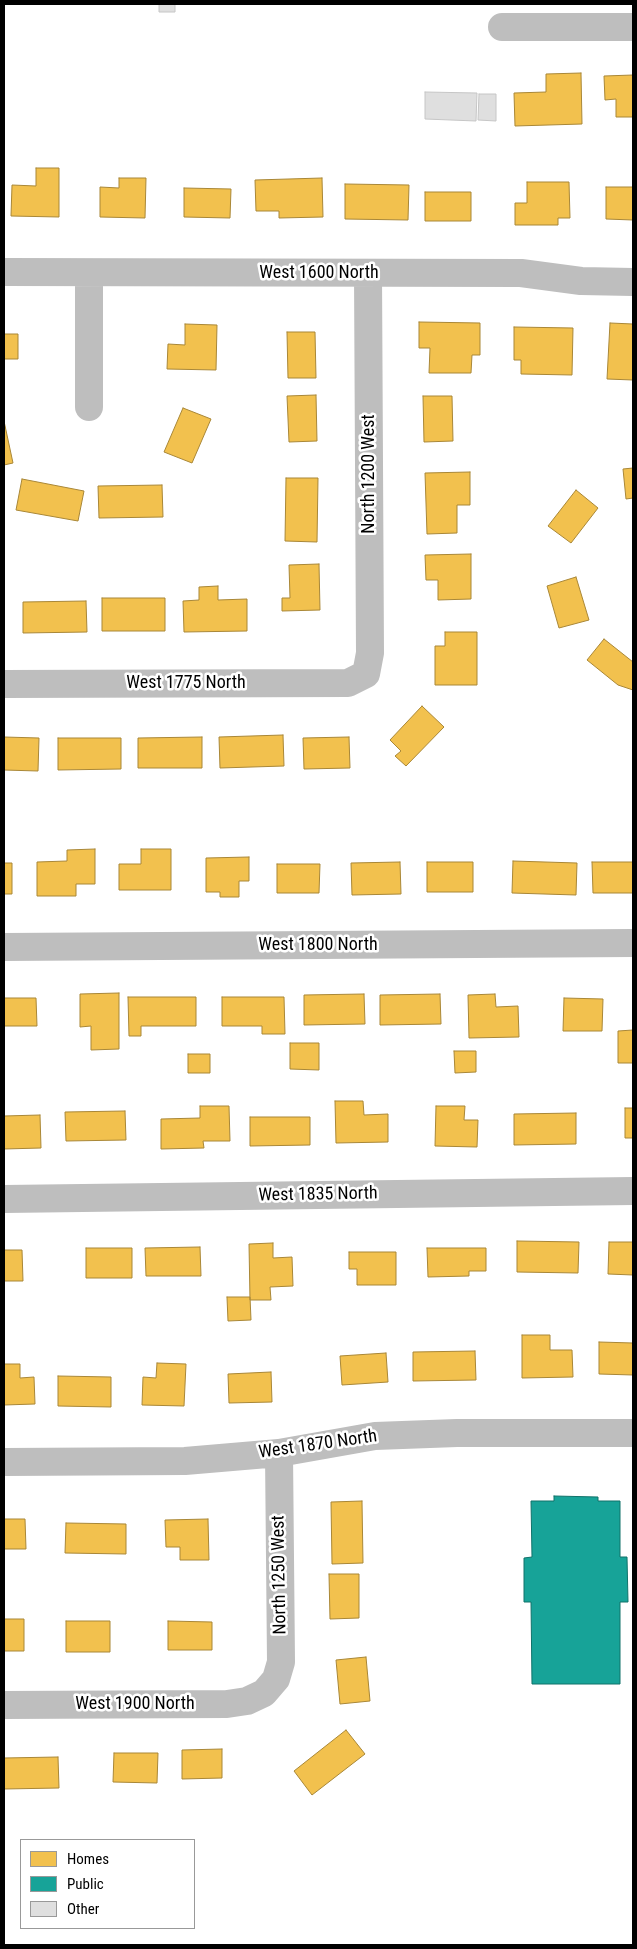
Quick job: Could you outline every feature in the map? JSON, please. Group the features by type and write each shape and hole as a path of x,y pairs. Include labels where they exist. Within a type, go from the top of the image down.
{"street":[{"path":"502,28 633,27"},
{"name":"West 1600 North","path":"4,272 521,273 581,281 633,282"},
{"path":"89,273 89,407"},
{"name":"North 1200 West","path":"366,674 370,653 368,273"},
{"name":"West 1775 North","path":"4,684 348,682 366,674"},
{"name":"West 1800 North","path":"4,947 633,943"},
{"name":"West 1835 North","path":"4,1199 633,1191"},
{"name":"West 1870 North","path":"4,1462 186,1462 279,1453 375,1436 457,1433 633,1433"},
{"name":"North 1250 West","path":"264,1693 276,1679 281,1662 279,1453"},
{"name":"West 1900 North","path":"4,1705 227,1704 247,1701 264,1693"}],"building: Homes":[{"path":"581,73 582,124 515,126 514,93 546,92 546,74"},
{"path":"633,75 633,117 616,117 616,99 605,100 604,76"},
{"path":"36,168 59,168 59,217 11,216 12,185 36,186"},
{"path":"119,178 146,178 145,218 100,217 100,187 119,188"},
{"path":"322,178 323,217 279,218 279,211 256,211 255,180"},
{"path":"527,182 569,182 570,218 558,218 558,225 515,225 515,203 527,203"},
{"path":"345,184 409,185 408,220 345,219"},
{"path":"606,187 633,187 633,220 606,219"},
{"path":"184,188 231,189 230,218 184,217"},
{"path":"425,192 471,192 471,221 425,221"},
{"path":"419,322 480,323 480,355 472,355 471,373 429,373 430,348 419,348"},
{"path":"610,323 633,324 633,380 607,379"},
{"path":"185,324 217,325 216,370 167,369 168,344 185,345"},
{"path":"514,327 573,328 572,375 521,374 521,360 514,360"},
{"path":"287,332 315,332 316,378 288,378"},
{"path":"4,334 18,334 18,359 4,359"},
{"path":"316,395 317,441 289,442 287,396"},
{"path":"423,396 452,396 453,441 424,442"},
{"path":"183,408 211,419 192,463 164,452"},
{"path":"4,421 13,463 4,465"},
{"path":"633,468 633,498 626,499 623,469"},
{"path":"470,472 470,505 457,505 457,533 427,534 425,473"},
{"path":"286,478 318,478 317,542 285,541"},
{"path":"22,479 84,491 78,521 16,510"},
{"path":"162,485 163,517 99,518 98,486"},
{"path":"576,490 598,508 571,543 548,526"},
{"path":"471,554 471,599 438,600 438,580 426,580 425,555"},
{"path":"319,564 320,610 282,611 282,598 290,598 289,565"},
{"path":"576,577 589,620 559,628 547,586"},
{"path":"218,586 218,600 247,599 247,631 184,632 183,601 199,600 199,587"},
{"path":"102,598 165,598 165,631 102,631"},
{"path":"86,601 87,632 23,633 23,602"},
{"path":"445,632 477,632 477,685 435,685 435,646 445,646"},
{"path":"604,639 633,662 633,690 618,685 587,660"},
{"path":"422,706 444,727 406,766 395,756 401,751 390,740"},
{"path":"283,735 284,766 220,768 219,737"},
{"path":"4,737 39,738 38,771 4,770"},
{"path":"202,737 202,768 138,768 138,738"},
{"path":"349,737 350,768 304,769 303,738"},
{"path":"58,738 121,738 121,769 58,770"},
{"path":"95,849 95,884 76,884 76,896 37,896 37,862 67,861 67,850"},
{"path":"141,849 171,849 171,890 119,890 119,864 141,864"},
{"path":"249,857 249,881 239,881 239,897 220,897 220,892 206,892 206,858"},
{"path":"513,861 577,863 576,895 512,893"},
{"path":"400,862 401,894 352,895 351,863"},
{"path":"427,862 473,862 473,892 427,892"},
{"path":"592,862 633,862 633,893 593,893"},
{"path":"4,863 12,863 12,894 4,894"},
{"path":"277,864 320,864 319,893 277,893"},
{"path":"119,993 119,1049 91,1050 91,1026 80,1027 80,994"},
{"path":"364,994 365,1024 304,1025 304,995"},
{"path":"440,994 441,1024 380,1025 380,995"},
{"path":"495,994 496,1007 518,1006 519,1037 469,1038 468,995"},
{"path":"128,997 196,997 196,1026 141,1026 141,1036 129,1036"},
{"path":"222,997 284,997 285,1034 262,1034 262,1026 222,1026"},
{"path":"4,998 36,998 37,1026 4,1026"},
{"path":"564,998 603,999 602,1031 563,1031"},
{"path":"633,1030 633,1063 618,1063 618,1031"},
{"path":"290,1043 319,1043 319,1070 290,1069"},
{"path":"454,1051 476,1051 476,1072 455,1073"},
{"path":"188,1054 210,1054 210,1073 188,1073"},
{"path":"335,1101 363,1101 364,1115 388,1114 388,1142 336,1143"},
{"path":"200,1106 229,1106 230,1141 203,1141 204,1148 161,1149 161,1119 200,1118"},
{"path":"436,1106 465,1106 464,1120 478,1120 477,1147 435,1146"},
{"path":"625,1108 633,1108 633,1138 625,1138"},
{"path":"125,1111 126,1140 66,1141 65,1112"},
{"path":"576,1113 576,1144 514,1145 514,1114"},
{"path":"40,1115 41,1148 4,1149 4,1116"},
{"path":"250,1117 310,1117 310,1145 250,1146"},
{"path":"517,1241 579,1242 578,1273 517,1272"},
{"path":"609,1242 633,1242 633,1275 608,1274"},
{"path":"273,1243 273,1258 292,1257 293,1286 270,1287 271,1300 250,1300 249,1244"},
{"path":"200,1247 201,1276 146,1276 145,1248"},
{"path":"86,1248 132,1248 132,1278 86,1278"},
{"path":"427,1248 486,1248 486,1271 469,1271 469,1276 428,1277"},
{"path":"4,1250 22,1250 23,1281 4,1281"},
{"path":"349,1252 396,1252 396,1285 357,1285 357,1269 349,1269"},
{"path":"227,1297 250,1297 251,1320 228,1321"},
{"path":"522,1335 550,1335 550,1350 572,1350 573,1377 522,1378"},
{"path":"599,1342 633,1343 633,1375 599,1374"},
{"path":"475,1351 476,1380 413,1381 413,1352"},
{"path":"386,1353 388,1382 342,1385 340,1356"},
{"path":"157,1363 186,1364 184,1406 142,1405 143,1377 156,1378"},
{"path":"4,1364 20,1364 20,1378 34,1377 35,1404 4,1405"},
{"path":"271,1372 272,1402 229,1403 228,1374"},
{"path":"58,1376 111,1377 111,1407 58,1406"},
{"path":"362,1501 363,1563 332,1564 331,1502"},
{"path":"4,1519 25,1519 26,1549 4,1549"},
{"path":"208,1519 209,1560 180,1560 180,1547 166,1547 165,1520"},
{"path":"66,1523 126,1524 126,1554 65,1553"},
{"path":"329,1574 359,1574 359,1618 330,1619"},
{"path":"4,1619 24,1619 24,1651 4,1651"},
{"path":"66,1621 110,1621 110,1652 66,1652"},
{"path":"168,1621 212,1622 212,1650 168,1650"},
{"path":"366,1657 370,1701 340,1704 336,1660"},
{"path":"346,1730 365,1754 312,1795 294,1771"},
{"path":"222,1749 222,1778 182,1779 182,1750"},
{"path":"114,1753 158,1753 157,1783 113,1782"},
{"path":"58,1757 59,1788 4,1789 4,1758"}],"building: Public":[{"path":"554,1496 598,1497 598,1501 620,1501 620,1557 627,1557 628,1602 620,1602 620,1684 532,1684 531,1602 524,1602 524,1558 532,1557 531,1501 554,1501"}],"building: Other":[{"path":"159,4 175,4 175,12 159,12"},
{"path":"425,92 477,93 476,121 425,119"},
{"path":"479,94 496,94 496,121 478,120"}]}
